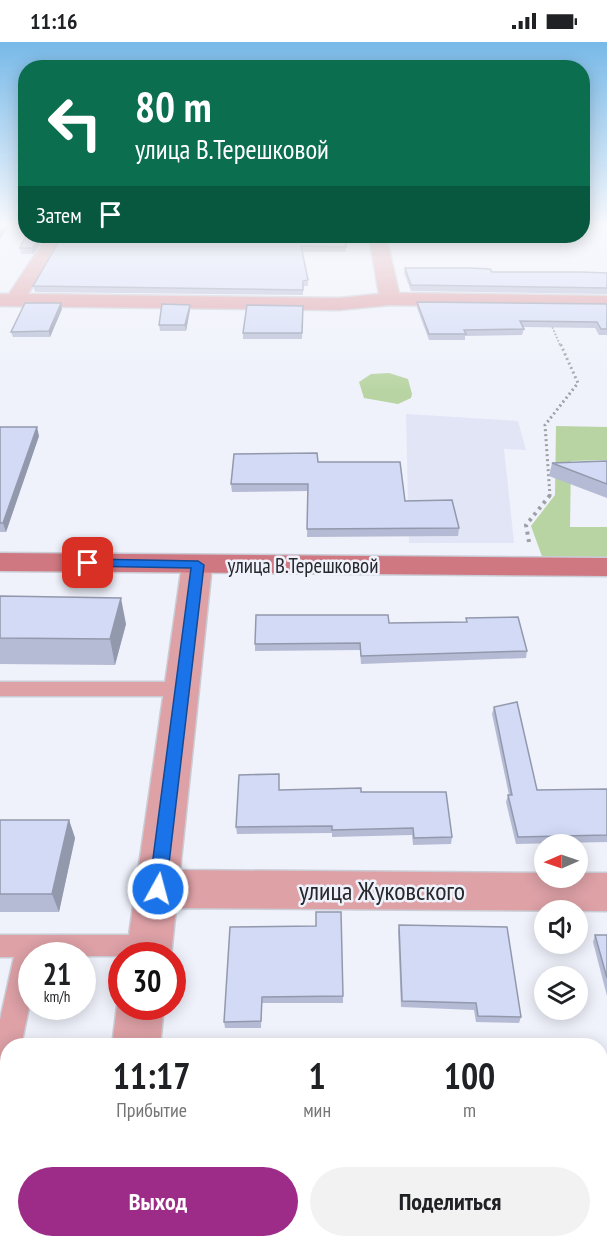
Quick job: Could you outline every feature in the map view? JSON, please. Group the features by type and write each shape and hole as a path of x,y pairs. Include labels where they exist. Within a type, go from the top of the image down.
{"main road":[{"name":"улица В.Терешковой","path":"0,562 607,567"}],"street":[{"path":"7,300 21,281"},
{"path":"387,281 390,299"},
{"path":"7,300 339,304 390,299 607,302"},
{"path":"150,942 198,565"},
{"name":"улица Жуковского","path":"158,889 607,892"},
{"path":"137,1038 139,1020"}],"lane":[{"path":"0,689 182,689"},
{"path":"0,946 18,946"},
{"path":"9,1038 18,996"}],"path":[{"path":"533,567 526,525 550,494 545,425 578,384 541,301"}],"shaded area":[{"path":"406,414 518,421 526,450 504,449 514,543 409,543"}],"green space":[{"path":"389,373 408,379 411,398 398,404 364,398 359,382 371,374"},
{"path":"556,426 607,427 607,460 571,461 570,527 607,527 607,563 544,562 531,526 555,495"}],"building":[{"path":"36,281 303,281 303,290 33,286"},
{"path":"410,281 607,281 607,288 411,285"},
{"path":"417,302 607,304 607,329 601,329 597,322 520,321 524,329 464,330 466,334 429,334"},
{"path":"25,303 61,303 49,331 11,332"},
{"path":"162,304 190,305 185,325 159,325"},
{"path":"247,305 303,306 302,333 243,333"},
{"path":"0,427 37,427 3,523 0,523"},
{"path":"317,453 318,462 400,462 405,501 452,500 459,528 307,529 308,484 231,484 234,454"},
{"path":"607,461 607,484 552,463"},
{"path":"0,596 121,598 110,639 0,638"},
{"path":"256,615 388,615 389,623 467,622 466,618 518,617 527,651 361,656 360,643 255,644"},
{"path":"517,702 537,790 607,789 607,835 534,834 534,837 518,837 508,795 512,795 494,707"},
{"path":"279,774 279,790 361,788 361,792 446,792 452,837 414,838 413,828 332,830 332,826 236,827 239,775"},
{"path":"0,820 69,820 52,894 0,894"},
{"path":"316,912 341,912 343,996 262,997 261,1021 224,1022 230,927 316,926"},
{"path":"399,925 507,927 521,1017 478,1016 476,1003 402,1001"},
{"path":"595,935 607,935 607,978"}],"route":[{"path":"88,563 198,565 158,889"}]}
